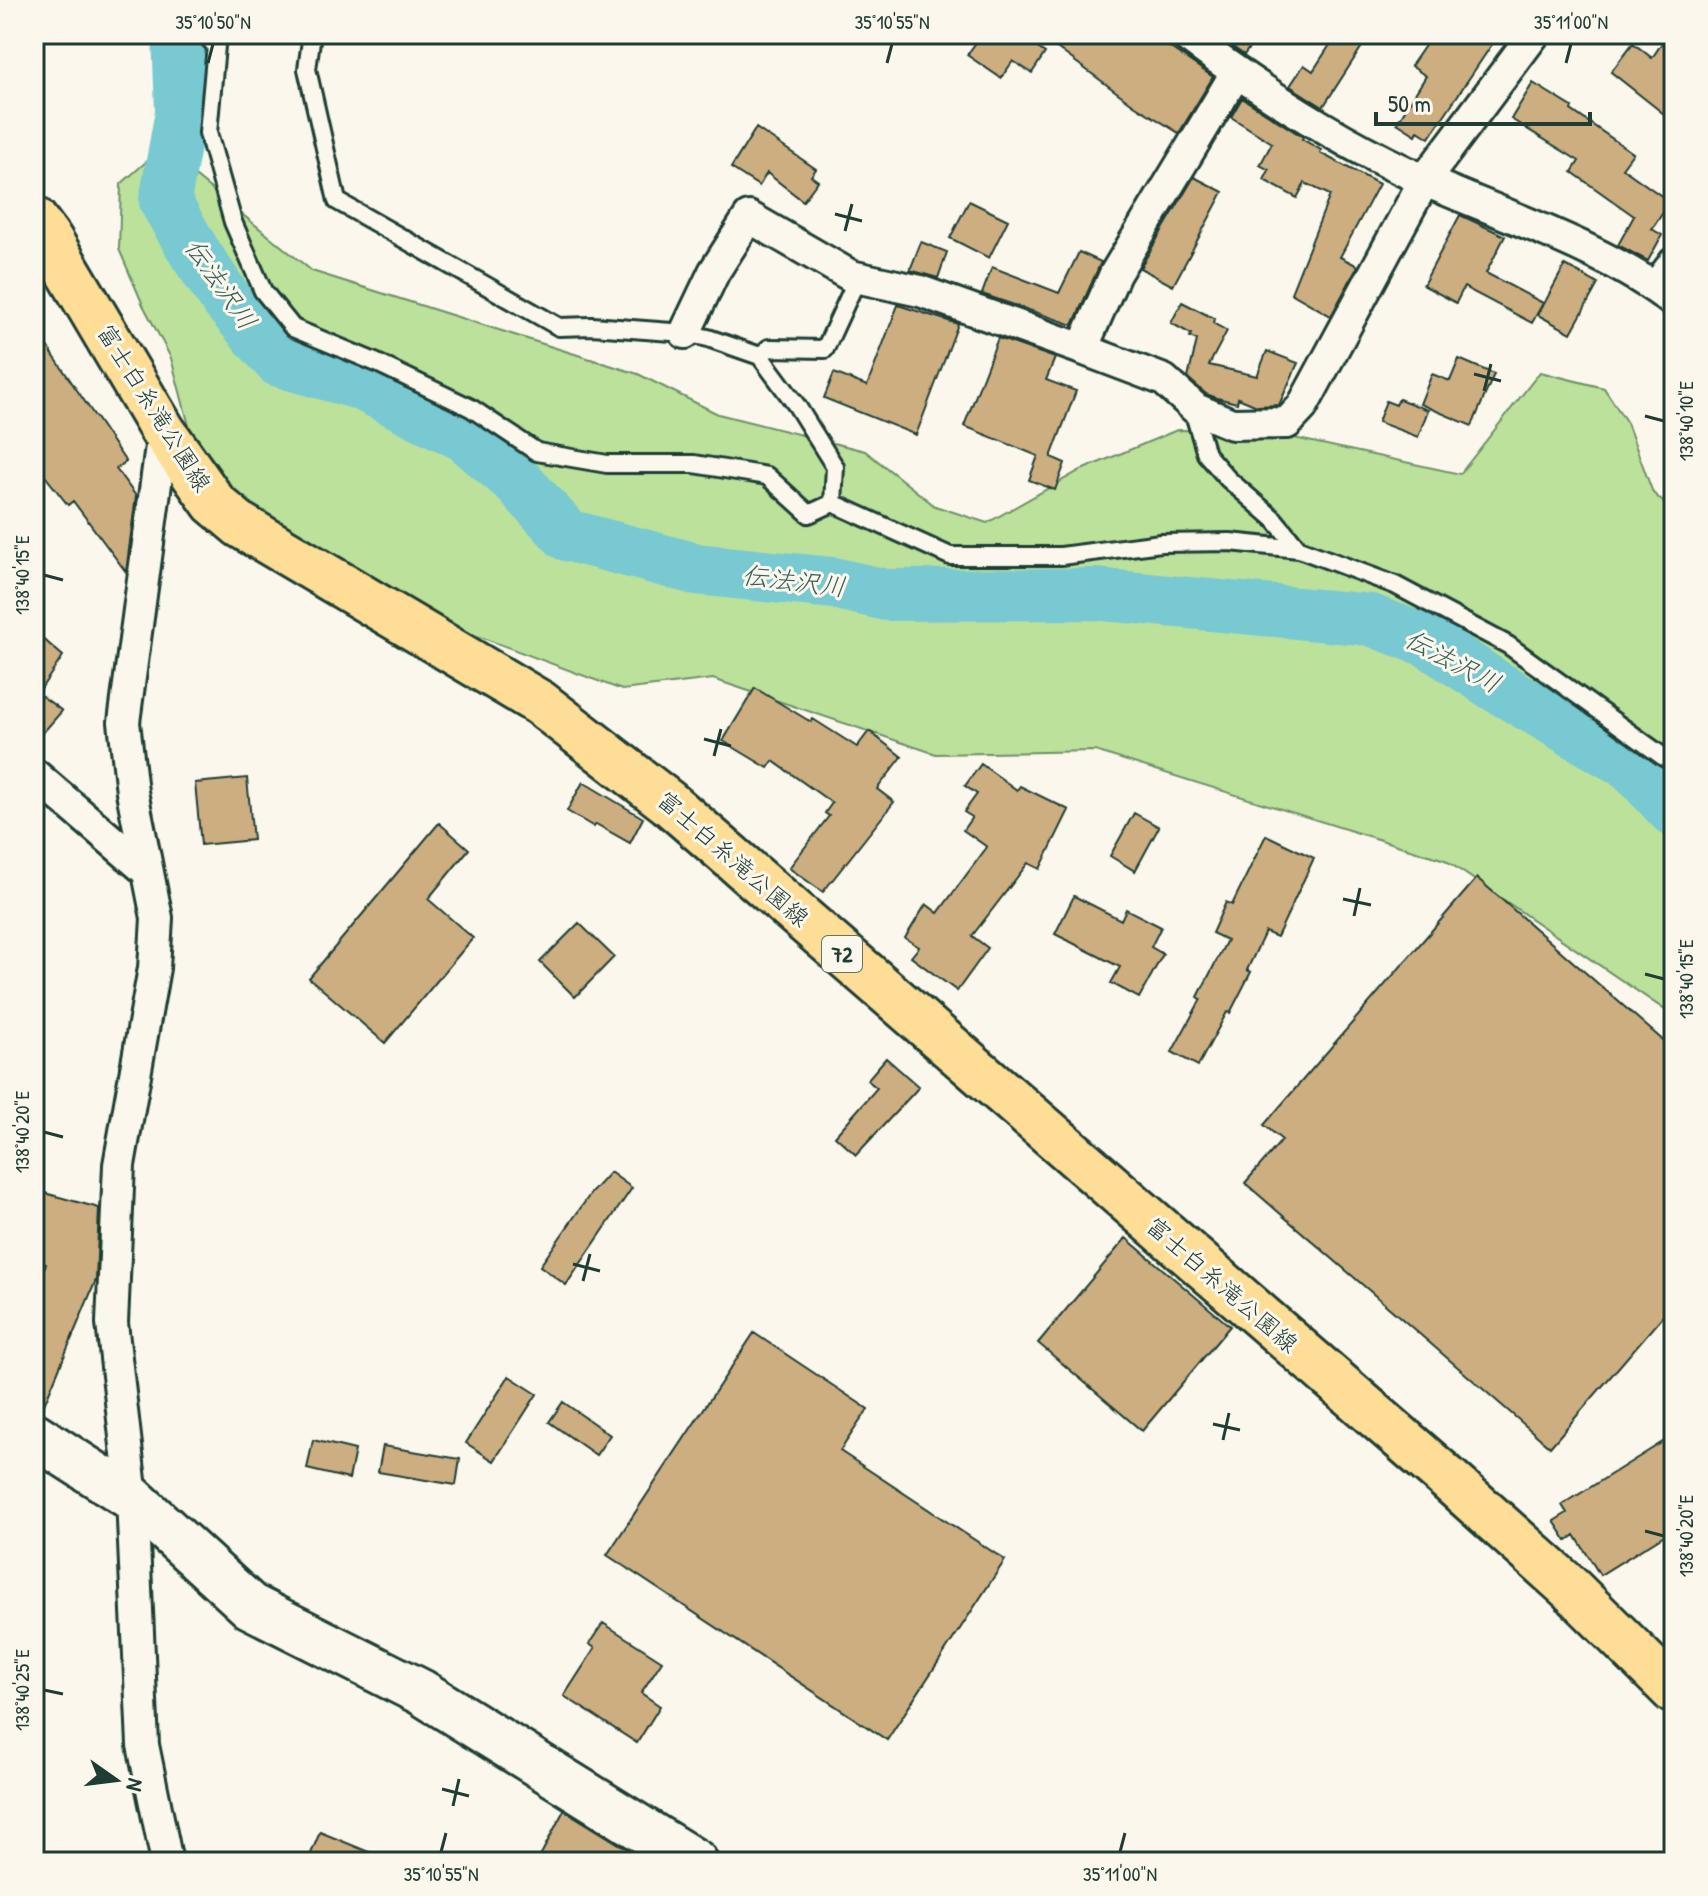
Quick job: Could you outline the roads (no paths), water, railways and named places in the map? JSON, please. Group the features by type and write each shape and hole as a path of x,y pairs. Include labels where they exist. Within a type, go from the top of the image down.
{"main road":[{"name":"富士白糸滝公園線","path":"34,219 50,240 163,431 214,503 240,525 540,703 669,803 1446,1477 1571,1589 1674,1691"}],"street":[{"path":"1184,34 1236,73 1333,132 1424,181 1599,256 1665,294 1674,263"},
{"path":"685,333 714,272 749,217 851,276 920,291 1164,380 1191,405 1232,424 1287,423 1302,407 1424,181 1534,34"},
{"path":"1082,349 1115,274 1236,73"},
{"path":"163,431 124,722 132,792 157,918 154,968 119,1165 112,1323 132,1498 143,1745 173,1859"},
{"path":"34,774 148,872"},
{"path":"34,1435 132,1498 250,1606 421,1692 695,1862"}],"lane":[{"path":"205,34 216,46 208,133 233,222 263,291 293,328 377,363 471,408 537,452 607,464 694,464 767,476 809,514 833,503 950,556 1061,556 1161,543 1230,542 1299,549 1395,585 1508,645 1665,758"},
{"path":"312,34 307,69 337,201 559,327 592,326 685,333 760,356 797,406 835,467 833,503"},
{"path":"760,356 769,348 825,349 858,277"},
{"path":"1191,405 1206,454 1228,479 1274,519 1299,549"}],"waterway":[{"name":"伝法沢川","path":"178,34 181,112 165,201 225,298 279,361 360,384 465,436 516,480 567,535 696,569 833,583 886,595 1094,594 1371,620 1429,642 1496,686 1631,765 1674,811"}]}
